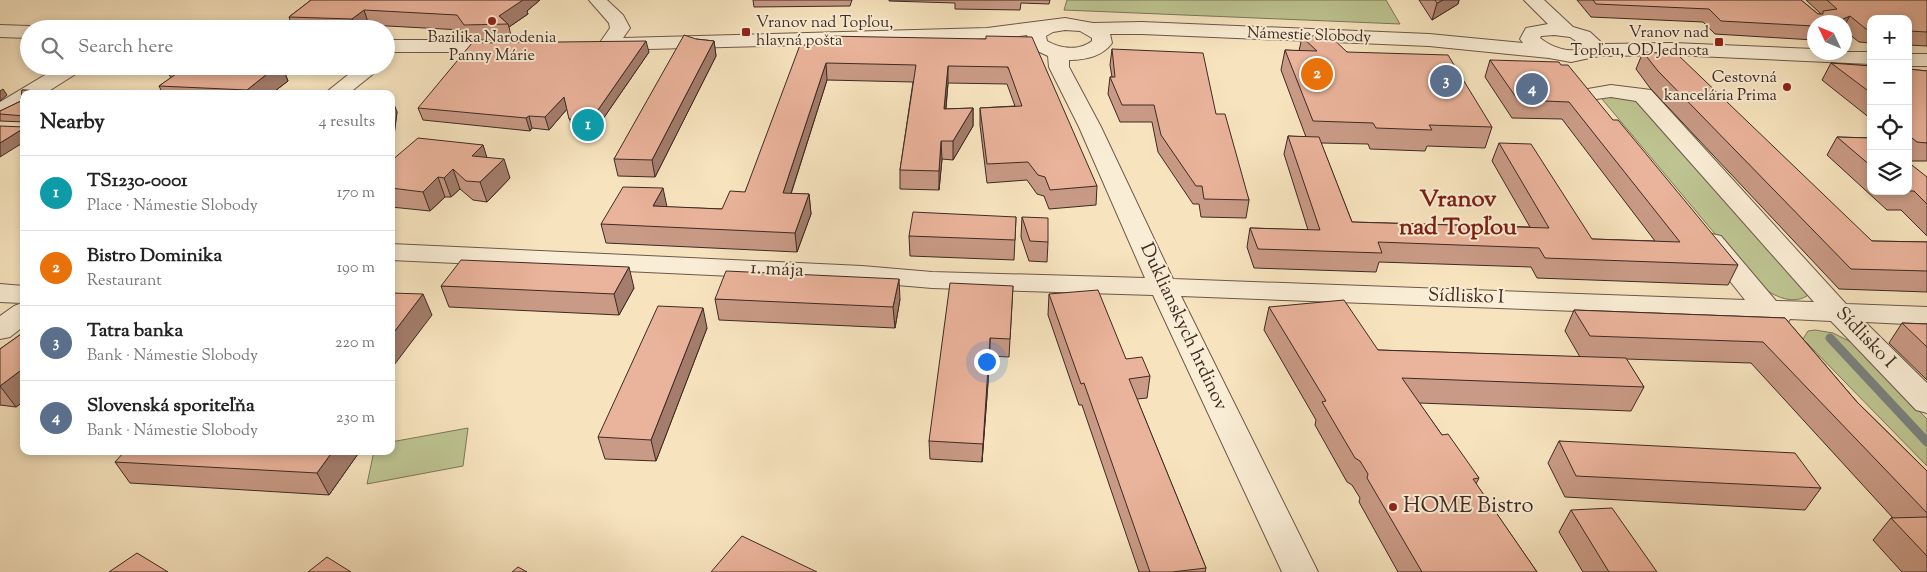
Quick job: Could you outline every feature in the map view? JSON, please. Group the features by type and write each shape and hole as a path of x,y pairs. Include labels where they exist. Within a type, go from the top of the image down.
{"street":[{"path":"598,0 616,17 620,25 620,28 600,44 987,34 1042,35 1064,24 1095,41"},
{"path":"1521,0 1534,17 1533,43 1550,52"},
{"path":"1533,0 1582,39 1673,49 1866,57"},
{"path":"0,31 20,32"},
{"name":"Námestie Slobody","path":"1095,41 1190,31 1429,40 1500,39 1534,33 1582,39 1591,53 1573,56 1429,40"},
{"path":"1042,35 1058,52 1095,41"},
{"path":"1068,82 1076,62 1095,41"},
{"path":"395,50 526,46"},
{"path":"1852,49 1866,57"},
{"name":"Duklianskych hrdinov","path":"1058,52 1059,67 1068,82 1163,288 1300,572"},
{"path":"1912,60 1927,60"},
{"path":"36,90 60,75"},
{"path":"340,90 360,75"},
{"name":"Sídlisko I","path":"1604,112 1589,94 1611,90 1643,95 1839,313 1927,402"},
{"path":"0,111 20,99"},
{"path":"1701,228 1794,340"},
{"name":"1. mája","path":"395,252 862,274 932,280 1163,288"},
{"name":"Sídlisko I","path":"1163,288 1470,297 1927,316"},
{"path":"0,294 20,295"},
{"path":"0,330 20,315"}],"green space":[{"path":"1067,0 1386,0 1400,24 1064,10"},
{"path":"1606,95 1636,101 1807,292 1807,296 1794,300 1781,298 1757,284 1602,99"},
{"path":"1815,330 1833,333 1851,342 1927,419 1927,466 1803,339 1808,331"},
{"path":"468,428 463,466 367,484 373,455 395,455 395,441"}],"building":[{"path":"311,0 523,0 499,16 508,24 464,25 457,15 364,10 352,19 289,17"},
{"path":"1593,0 1801,0 1818,14 1823,14 1823,11 1837,9 1827,0 1927,0 1927,32 1912,31 1912,15 1867,15 1866,29 1852,18 1852,15 1807,15 1807,26 1721,21 1709,9 1596,4"},
{"path":"1328,34 1347,52 1448,55 1492,127 1429,125 1432,130 1376,128 1373,123 1313,121 1285,50 1317,51 1302,37"},
{"path":"684,35 696,39 714,41 652,160 614,159"},
{"path":"826,36 986,39 986,36 1032,37 1097,186 1050,190 1045,177 1038,175 1028,162 987,164 980,108 1022,106 1008,67 948,66 944,109 973,108 953,141 941,141 939,171 900,170 916,65 826,63 783,193 809,194 795,233 601,224 623,187 663,188 653,206 722,209 730,191 745,192 800,45 823,45"},
{"path":"646,41 591,120 569,119 564,97 545,117 529,116 526,118 418,108 472,43"},
{"path":"1112,49 1203,53 1216,114 1225,114 1249,200 1204,199 1202,186 1196,186 1161,135 1154,105 1122,105 1110,77 1115,77"},
{"path":"1643,52 1677,54 1872,241 1927,242 1927,271 1851,269 1658,71"},
{"path":"1490,60 1559,62 1561,65 1568,65 1613,120 1618,120 1738,265 1545,258 1539,248 1378,242 1382,253 1258,249 1250,228 1320,230 1288,136 1319,137 1352,222 1549,228 1499,143 1531,144 1592,239 1680,242 1569,102 1518,100"},
{"path":"1831,63 1867,66 1867,90"},
{"path":"1912,69 1927,71 1927,143 1917,142 1912,138"},
{"path":"175,75 266,75 247,90 159,86"},
{"path":"20,101 20,116 0,114 0,111"},
{"path":"0,126 20,127 20,130 0,143"},
{"path":"1837,137 1867,138 1867,163"},
{"path":"418,138 483,145 472,156 504,159 480,182 466,181 453,169 444,178 438,177 423,192 395,188 395,158"},
{"path":"1912,165 1927,177 1927,204 1912,191"},
{"path":"913,212 1016,217 1015,240 909,236"},
{"path":"1022,217 1048,218 1048,242 1030,241"},
{"path":"461,260 629,267 614,294 441,286"},
{"path":"726,271 899,279 893,307 715,299"},
{"path":"950,283 1013,286 1010,339 990,338 983,444 929,441"},
{"path":"1098,290 1126,359 1142,357 1150,376 1129,379 1206,568 1172,572 1150,572 1084,383 1081,384 1049,294"},
{"path":"395,293 423,294 395,331"},
{"path":"1344,300 1378,350 1626,358 1644,387 1402,378 1442,435 1448,434 1479,478 1473,479 1537,572 1422,572 1367,478 1368,474 1360,461 1355,458 1322,402 1326,401 1269,307"},
{"path":"658,306 703,308 651,440 598,437"},
{"path":"1574,310 1785,318 1857,402 1927,471 1927,513 1763,342 1590,336"},
{"path":"1902,323 1927,324 1927,347"},
{"path":"20,335 20,371 0,386 0,349"},
{"path":"1559,441 1795,453 1821,488 1576,476"},
{"path":"121,455 330,455 317,473 115,462"},
{"path":"1612,508 1657,572 1609,572 1571,510"},
{"path":"1927,517 1927,556 1891,518"},
{"path":"742,536 817,572 711,572"},
{"path":"137,553 168,572 109,572"},
{"path":"327,557 351,572 308,572"},
{"path":"518,567 527,572 512,572"}],"waterway":[{"path":"1830,338 1927,442"}],"place":[{"name":"Bazilika Narodenia Panny Márie","path":"492,21"},
{"name":"Vranov nad Topľou, hlavná pošta","path":"746,32"},
{"name":"Vranov nad Topľou, OD Jednota","path":"1719,42"},
{"name":"Bistro Dominika","path":"1317,74"},
{"name":"Tatra banka","path":"1446,81"},
{"name":"Cestovná kancelária Prima","path":"1787,87"},
{"name":"Slovenská sporiteľňa","path":"1532,89"},
{"name":"TS1230-0001","path":"588,125"},
{"name":"HOME Bistro","path":"1393,507"}],"district":[{"name":"Vranov nad Topľou","path":"1458,214"}]}
